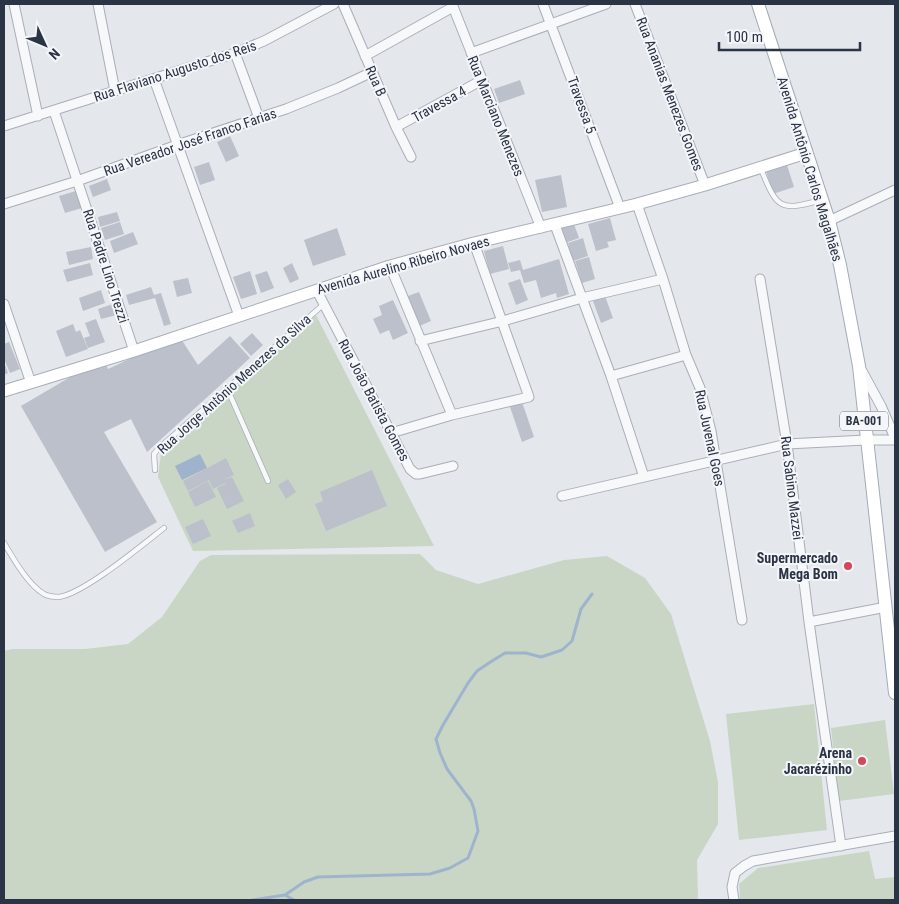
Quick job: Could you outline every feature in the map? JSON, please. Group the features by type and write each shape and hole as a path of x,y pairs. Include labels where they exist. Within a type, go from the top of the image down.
{"main road":[{"name":"Avenida Antônio Carlos Magalhães","path":"758,4 829,220 840,265 859,366 895,693"}],"street":[{"path":"14,4 38,116"},
{"path":"98,4 115,91"},
{"name":"Rua Flaviano Augusto dos Reis","path":"4,126 235,52 264,41 334,4"},
{"name":"Rua B","path":"343,4 396,127 411,157"},
{"name":"Travessa 5","path":"543,4 620,208"},
{"path":"470,54 606,4"},
{"name":"Rua Ananias Menezes Gomes","path":"635,4 706,185"},
{"path":"365,56 452,6"},
{"name":"Rua Marciano Menezes","path":"452,6 541,228"},
{"path":"235,52 259,118"},
{"name":"Rua Vereador José Franco Farias","path":"4,204 77,181 177,144 259,118 321,95 372,72"},
{"path":"154,79 239,316"},
{"name":"Travessa 4","path":"396,127 482,80"},
{"name":"Rua Padre Lino Trezzi","path":"54,111 134,350"},
{"name":"Avenida Aurelino Ribeiro Novaes","path":"4,391 390,266 474,243 637,204 706,185 806,153"},
{"path":"829,220 895,190"},
{"name":"Rua Juvenal Goes","path":"637,204 663,279 686,355 705,402 742,620"},
{"path":"555,225 611,376 644,477"},
{"path":"391,433 452,415 529,398 474,243"},
{"path":"390,266 452,415"},
{"path":"420,341 503,321 582,298 663,279"},
{"name":"Rua Sabino Mazzei","path":"760,279 787,444 809,622 841,846"},
{"name":"Rua João Batista Gomes","path":"317,291 407,464 413,472 420,474 453,466"},
{"path":"4,304 30,383"},
{"path":"611,376 686,355"},
{"path":"562,496 787,444 895,439 881,406 859,366"},
{"path":"809,622 886,607"},
{"path":"734,900 733,878 735,873 753,861 895,836"}],"lane":[{"path":"760,168 774,198 781,204 790,207 822,200"},
{"name":"Rua Jorge Antônio Menezes da Silva","path":"155,470 154,454 158,449 324,304"},
{"path":"227,388 268,481"},
{"path":"4,543 19,566 43,594 60,597 81,588 122,561 164,528"}],"green space":[{"path":"316,315 434,546 193,551 158,477 161,453"},
{"path":"420,554 436,570 478,584 564,560 607,556 645,578 671,614 710,741 718,782 718,824 697,860 698,900 4,900 4,651 13,649 85,649 128,644 162,617 200,561 211,555"},
{"path":"814,704 827,830 739,840 726,714"},
{"name":"Arena Jacarézinho","path":"885,720 894,794 839,801 831,728"},
{"path":"869,851 875,879 895,877 895,900 740,900 739,884 758,868"}],"water":[{"path":"200,454 207,468 182,480 175,466"}],"building":[{"path":"520,80 525,94 499,103 494,89"},
{"path":"230,136 239,156 226,162 217,142"},
{"path":"209,162 215,180 200,185 194,167"},
{"path":"787,165 794,187 773,194 766,171"},
{"path":"561,175 567,207 542,212 535,180"},
{"path":"107,179 111,190 93,197 89,186"},
{"path":"76,191 82,208 65,213 59,196"},
{"path":"117,212 120,221 100,227 98,217"},
{"path":"610,218 616,240 607,242 609,247 596,251 588,224"},
{"path":"120,222 124,234 105,240 101,228"},
{"path":"574,224 579,238 565,243 561,228"},
{"path":"337,228 346,255 313,266 304,240"},
{"path":"133,232 138,244 114,253 110,241"},
{"path":"583,238 588,256 573,261 568,243"},
{"path":"503,246 509,269 490,274 484,251"},
{"path":"91,247 93,259 69,265 66,252"},
{"path":"589,257 595,279 582,283 575,261"},
{"path":"559,259 569,294 557,298 556,293 541,298 536,280 524,283 520,270 511,272 508,263 520,260 523,270"},
{"path":"90,263 93,275 67,282 63,270"},
{"path":"292,263 299,279 290,283 283,268"},
{"path":"250,271 257,294 241,299 233,277"},
{"path":"267,271 274,288 261,293 255,275"},
{"path":"188,278 192,293 177,297 173,281"},
{"path":"520,279 528,300 516,305 508,283"},
{"path":"151,287 154,295 161,293 171,324 164,326 155,298 129,305 126,295"},
{"path":"101,290 105,303 83,311 79,298"},
{"path":"419,292 431,321 417,327 405,297"},
{"path":"605,296 613,318 601,323 593,301"},
{"path":"393,300 408,333 393,340 389,330 380,334 373,319 382,315 379,306"},
{"path":"113,304 117,315 101,319 98,309"},
{"path":"96,319 105,342 88,348 84,338 90,336 85,323"},
{"path":"73,324 76,332 80,330 88,349 66,357 56,331"},
{"path":"252,333 263,345 251,356 240,344"},
{"path":"230,336 250,358 147,452 131,419 104,432 157,522 105,552 21,406 72,376 104,361 108,369 168,341 183,342 198,365"},
{"path":"9,342 20,369 10,373 4,359 4,344"},
{"path":"4,362 8,373 4,375"},
{"path":"522,402 534,437 522,442 510,407"},
{"path":"226,458 234,475 223,480 232,477 244,501 227,509 217,488 225,483 213,489 209,480 188,491 183,481"},
{"path":"372,470 387,506 326,531 315,504 323,501 320,492"},
{"path":"288,479 296,492 286,499 278,485"},
{"path":"208,481 216,497 195,507 188,492"},
{"path":"250,513 255,526 238,533 232,521"},
{"path":"203,519 211,536 193,544 185,527"}],"waterway":[{"path":"285,895 304,882 318,877 430,874 450,868 468,858 478,831 474,809 471,801 447,769 436,739 468,683 477,671 505,653 526,653 541,657 562,650 572,641 581,609 592,594"},
{"path":"252,900 285,895 294,900"}],"place":[{"name":"Supermercado Mega Bom","path":"848,566"},
{"name":"Arena Jacarézinho","path":"862,761"}]}
